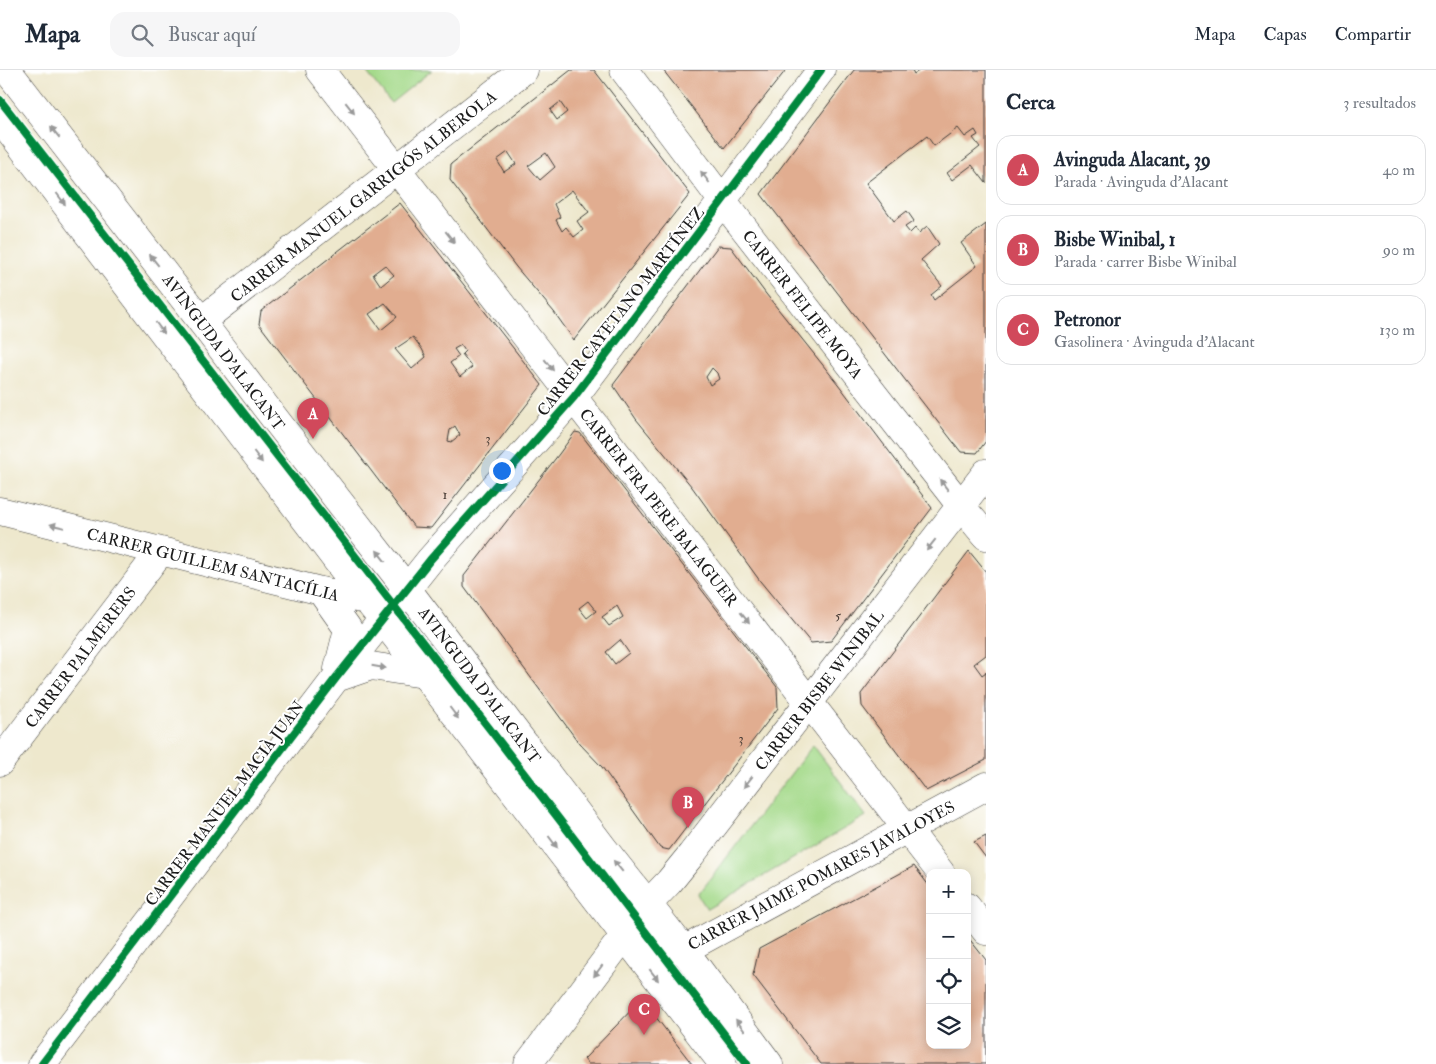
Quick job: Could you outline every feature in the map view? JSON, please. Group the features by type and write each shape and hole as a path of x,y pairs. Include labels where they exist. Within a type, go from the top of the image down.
{"street":[{"name":"AVINGUDA D'ALACANT","path":"7,70 265,406 388,604 424,674 723,1064"},
{"name":"CARRER FRA PERE BALAGUER","path":"320,70 938,869"},
{"name":"CARRER MANUEL GARRIGÓS ALBEROLA","path":"201,321 524,70"},
{"name":"CARRER FELIPE MOYA","path":"624,70 722,200 986,536"},
{"name":"CARRER CAYETANO MARTÍNEZ","path":"430,560 574,397 821,70"},
{"name":"AVINGUDA D'ALACANT","path":"0,118 388,604 427,615 769,1064"},
{"name":"CARRER BISBE WINIBAL","path":"528,1064 648,904 670,882 986,473"},
{"name":"CARRER GUILLEM SANTACÍLIA","path":"0,511 321,591 388,604"},
{"name":"CARRER PALMERERS","path":"0,762 160,552"},
{"name":"CARRER MANUEL MACIÀ JUAN","path":"42,1064 336,678 388,604 430,560"},
{"name":"CARRER MANUEL MACIÀ JUAN","path":"321,591 348,629 336,678"},
{"path":"336,678 371,666 424,674"},
{"name":"CARRER JAIME POMARES JAVALOYES","path":"624,936 684,950 986,786"},
{"path":"971,912 986,931"}],"green space":[{"path":"365,70 432,70 391,103"},
{"path":"813,745 866,816 707,909 698,895"}],"building":[{"path":"571,70 594,70 690,194 574,340 450,180 451,164","holes":["560,102 567,112 557,120 550,110","508,152 516,164 504,172 497,160","546,153 555,167 540,180 528,166","572,190 589,212 577,221 583,230 574,237 566,227 562,231 556,220 560,217 554,204"]},
{"path":"663,70 786,70 724,148"},
{"path":"854,70 912,70 914,74 920,70 986,70 986,183 972,165 952,180 947,173 980,147 973,138 978,135 975,130 965,137 958,128 934,146 927,136 866,183 894,221 907,211 914,221 905,227 910,233 915,228 919,233 927,226 939,244 921,260 942,286 931,295 934,300 977,266 961,243 986,224 986,441 977,453 961,452 761,194"},
{"path":"400,203 542,385 431,528 414,527 259,324 261,311","holes":["385,265 394,275 381,286 373,274","385,303 397,317 381,330 369,314","413,337 426,357 412,369 395,349","461,345 465,351 462,354 472,367 460,377 450,363 459,356 454,349","455,426 460,435 451,442 448,441 450,430"]},
{"path":"718,246 731,247 932,508 831,641 811,643 760,581 692,487 636,419 613,385","holes":["712,368 717,373 719,379 710,385 706,377"]},
{"path":"575,432 580,433 777,687 778,708 669,850 660,848 602,767 579,743 464,587 464,576","holes":["588,601 596,611 587,618 579,608","617,606 623,617 609,626 602,617","620,640 629,653 615,664 606,652"]},
{"path":"969,551 986,572 986,655 974,664 982,675 986,672 986,760 926,791 862,706 861,694"},
{"path":"986,836 986,858 974,842"},
{"path":"914,866 926,882 926,1049 971,1049 971,941 986,960 986,1064 821,1064 753,975 759,949"},
{"path":"642,999 692,1064 588,1064 584,1059"}],"cycle path":[{"path":"42,1064 336,678 430,560 574,397 821,70"},
{"path":"0,100 489,728 747,1064"}],"place":[{"name":"Avinguda Alacant, 39","path":"313,439"},
{"name":"Bisbe Winibal, 1","path":"688,828"},
{"name":"Petronor","path":"644,1035"}]}
